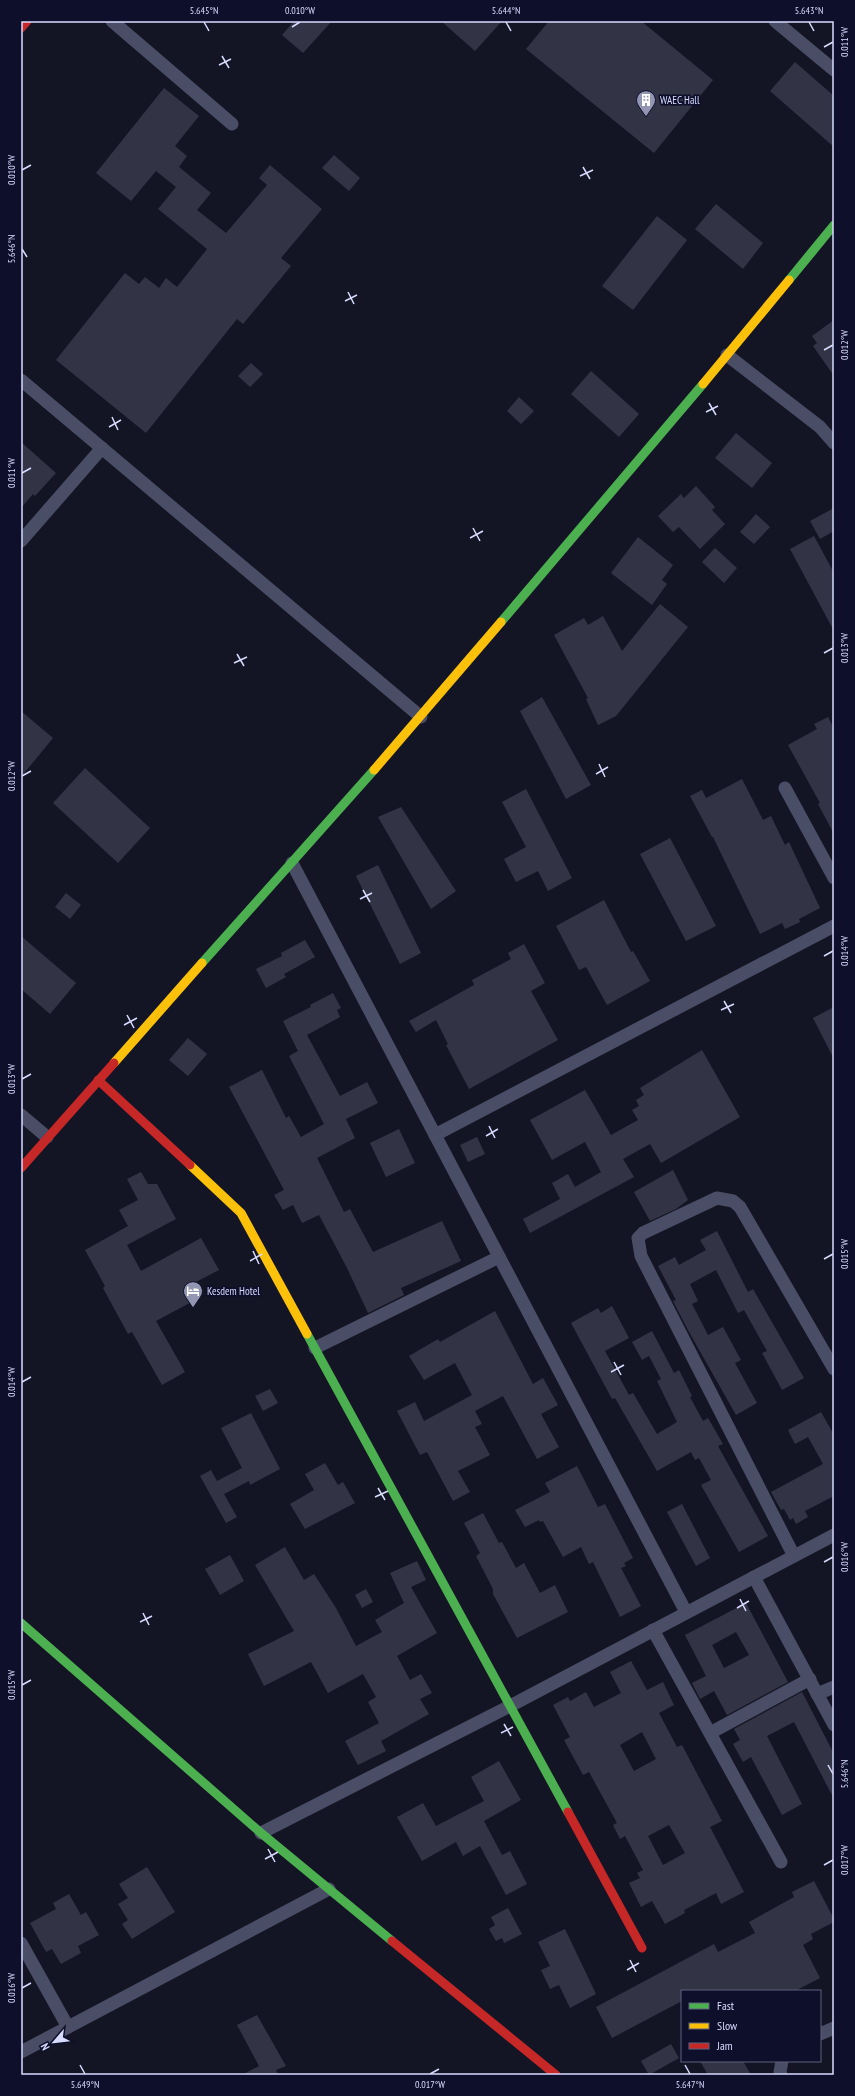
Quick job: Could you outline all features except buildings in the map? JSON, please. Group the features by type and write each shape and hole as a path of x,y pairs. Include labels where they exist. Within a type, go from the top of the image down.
{"street":[{"path":"21,28 27,21"},
{"path":"112,21 232,124"},
{"path":"775,21 834,70"},
{"path":"21,1168 421,717 727,355 834,224"},
{"path":"727,355 820,427 834,443"},
{"path":"21,380 421,717"},
{"path":"21,541 102,448"},
{"path":"785,788 834,878"},
{"path":"292,862 686,1612"},
{"path":"435,1135 834,926"},
{"path":"98,1080 241,1213 642,1948"},
{"path":"21,1115 47,1137"},
{"path":"794,1556 641,1256 638,1238 643,1233 717,1198 733,1201 740,1207 834,1369"},
{"path":"315,1348 500,1257"},
{"path":"261,1833 510,1706 834,1535"},
{"path":"754,1577 834,1725"},
{"path":"21,1623 261,1833 556,2075"},
{"path":"653,1630 781,1862"},
{"path":"710,1733 810,1679"},
{"path":"817,1694 834,1688"},
{"path":"21,2052 329,1889"},
{"path":"21,1943 68,2027"},
{"path":"821,2034 834,2028"},
{"path":"781,2075 782,2062"}],"traffic: fast":[{"path":"789,280 834,225"},
{"path":"501,622 703,384"},
{"path":"202,963 374,770"},
{"path":"307,1334 568,1812"},
{"path":"21,1623 261,1833 392,1941"}],"traffic: slow":[{"path":"703,384 789,280"},
{"path":"374,770 501,622"},
{"path":"114,1063 202,963"},
{"path":"190,1165 241,1213 307,1334"}],"traffic: jam":[{"path":"21,28 27,21"},
{"path":"21,1168 114,1063"},
{"path":"98,1080 190,1165"},
{"path":"568,1812 642,1948"},
{"path":"392,1941 556,2075"}],"place":[{"name":"WAEC Hall","path":"646,117"},
{"name":"Kesdem Hotel","path":"193,1308"}]}
